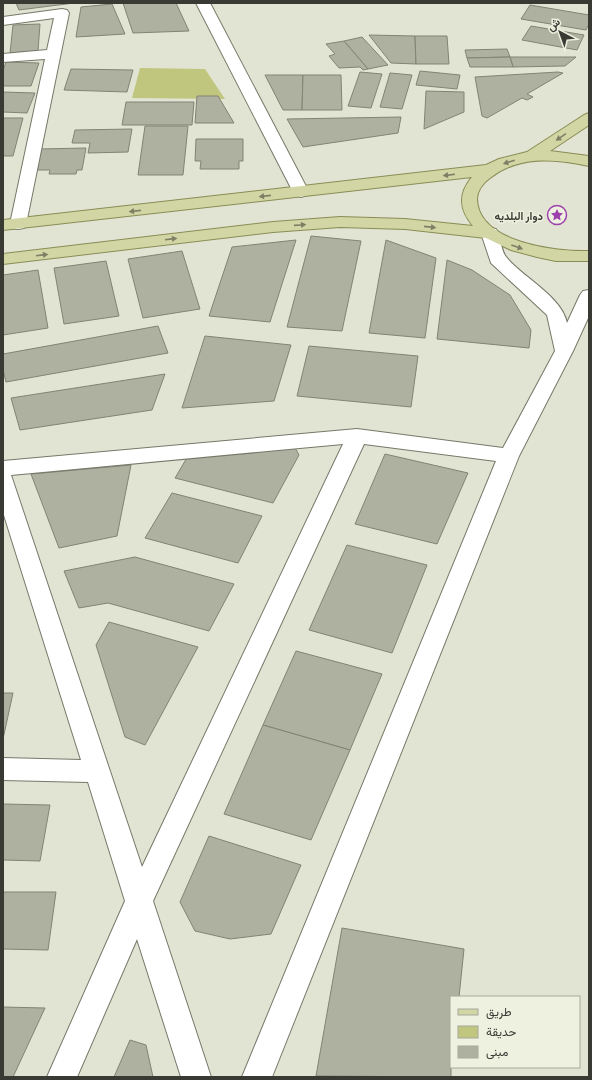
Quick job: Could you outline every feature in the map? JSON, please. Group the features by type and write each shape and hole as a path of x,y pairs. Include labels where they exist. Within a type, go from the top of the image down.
{"main road":[{"path":"532,156 589,118"},
{"path":"10,224 488,170 508,161 532,156 565,156 589,161"},
{"path":"488,170 474,184 469,200 474,217 490,233 514,246 544,255 577,258 589,256"},
{"path":"3,259 273,227 340,222 405,224 490,233"}],"street":[{"path":"203,3 301,192"},
{"path":"3,21 62,13 10,224"},
{"path":"3,58 53,54"},
{"path":"490,233 497,259 556,314 564,351"},
{"path":"257,1077 508,456 564,351 589,295"},
{"path":"3,468 357,436 508,456"},
{"path":"62,1077 139,902 357,436"},
{"path":"3,480 196,1077"},
{"path":"3,769 97,771"}],"green space":[{"path":"140,68 205,69 225,99 132,98"}],"building":[{"path":"16,3 74,3 19,10"},
{"path":"123,3 176,3 189,31 133,33"},
{"path":"112,4 125,34 76,37 81,7"},
{"path":"530,5 589,15 589,24 586,30 521,19"},
{"path":"40,24 38,51 10,53 13,25"},
{"path":"531,26 584,35 577,50 522,40"},
{"path":"369,35 415,36 416,64 391,63"},
{"path":"415,36 447,36 449,64 416,64"},
{"path":"362,37 388,65 368,69 344,41"},
{"path":"344,41 368,69 363,70 360,67 339,68 329,56 335,54 326,44"},
{"path":"507,49 510,57 467,58 465,50"},
{"path":"510,57 576,57 565,66 513,67"},
{"path":"510,57 513,67 470,67 467,58"},
{"path":"6,62 39,63 31,86 3,86 3,70"},
{"path":"71,69 133,70 127,92 64,90"},
{"path":"420,71 460,75 457,89 416,85"},
{"path":"360,72 382,74 371,108 348,106"},
{"path":"558,72 563,73 527,94 533,97 527,100 522,98 487,118 482,116 475,77"},
{"path":"390,73 412,75 402,109 380,107"},
{"path":"265,75 303,75 302,110 283,110"},
{"path":"303,75 341,75 342,110 302,110"},
{"path":"426,91 464,92 464,112 424,129"},
{"path":"3,92 35,93 27,113 3,112"},
{"path":"197,96 218,96 234,123 195,123"},
{"path":"126,102 194,102 192,125 122,125"},
{"path":"401,117 398,133 303,147 287,119"},
{"path":"3,118 23,118 13,156 3,156"},
{"path":"145,126 188,126 183,175 138,175"},
{"path":"132,129 128,152 88,153 90,143 72,143 75,130"},
{"path":"196,139 243,139 243,161 239,161 239,169 200,169 201,161 195,161"},
{"path":"86,148 82,170 77,170 76,174 49,174 50,170 33,170 38,149"},
{"path":"311,236 361,241 342,331 287,327"},
{"path":"296,240 270,322 209,316 232,247"},
{"path":"386,240 436,258 425,338 369,333"},
{"path":"182,251 200,309 143,318 128,259"},
{"path":"447,260 472,270 510,295 531,330 529,348 437,339"},
{"path":"106,261 119,316 64,324 54,268"},
{"path":"38,270 48,328 3,335 3,275"},
{"path":"158,326 168,353 6,382 3,370 3,354"},
{"path":"205,336 291,345 274,401 182,408"},
{"path":"309,346 418,356 411,407 297,396"},
{"path":"165,374 152,410 20,430 11,398"},
{"path":"293,444 299,455 273,503 175,478 188,456"},
{"path":"385,454 468,473 437,544 355,524"},
{"path":"131,465 117,536 59,548 31,474"},
{"path":"172,493 262,516 238,563 145,538"},
{"path":"347,545 427,565 392,653 309,630"},
{"path":"135,557 234,584 209,631 108,603 79,608 64,571"},
{"path":"109,622 198,647 145,745 125,737 96,645"},
{"path":"296,651 382,674 350,750 263,725"},
{"path":"3,693 13,693 3,739"},
{"path":"263,725 350,750 311,840 224,814"},
{"path":"3,804 50,805 40,861 3,860"},
{"path":"209,836 301,865 271,934 230,939 195,931 180,902"},
{"path":"3,892 56,892 48,950 3,949"},
{"path":"342,928 464,949 459,996 450,996 451,1077 316,1076"},
{"path":"3,1007 45,1008 13,1077 3,1077"},
{"path":"130,1040 146,1045 153,1077 114,1077"}],"place":[{"name":"دوار البلديه","path":"557,215"}]}
